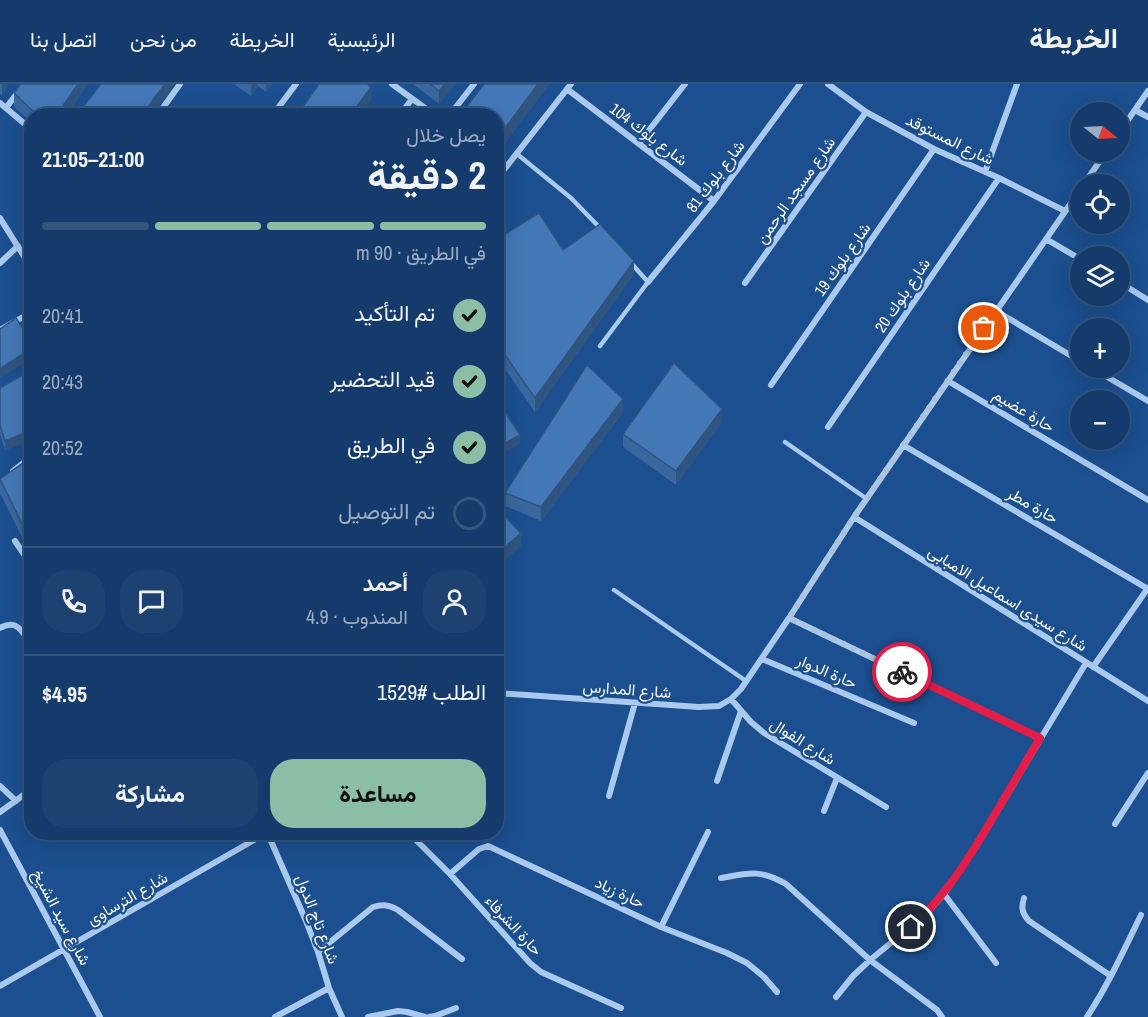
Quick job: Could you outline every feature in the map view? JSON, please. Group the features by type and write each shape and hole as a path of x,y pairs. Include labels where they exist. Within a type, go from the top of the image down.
{"street":[{"path":"6,108 24,84"},
{"path":"164,108 180,84"},
{"path":"278,108 296,84"},
{"path":"392,84 425,108"},
{"path":"454,108 474,84"},
{"path":"639,143 685,84"},
{"name":"شارع بلوك 81","path":"648,282 714,201 800,84"},
{"name":"شارع المستوقد","path":"828,84 866,112 934,149 1065,211"},
{"path":"985,172 1017,84"},
{"path":"504,169 569,86"},
{"name":"شارع بلوك 104","path":"569,86 714,201"},
{"path":"1130,117 1148,91"},
{"path":"405,108 412,99"},
{"path":"0,103 24,123"},
{"path":"1135,110 1148,117"},
{"name":"شارع مسجد الرحمن","path":"745,283 866,112"},
{"name":"شارع بلوك 19","path":"771,385 934,149"},
{"name":"شارع بلوك 20","path":"828,427 999,178"},
{"path":"731,699 762,659 854,517 1070,204"},
{"path":"0,218 24,256"},
{"path":"1046,239 1070,253"},
{"path":"0,263 18,246"},
{"path":"1130,289 1148,300"},
{"path":"996,311 1070,355"},
{"path":"0,330 24,316"},
{"path":"1109,378 1148,401"},
{"name":"حارة عضيم","path":"948,381 1148,500"},
{"name":"حارة مطر","path":"903,446 1148,588"},
{"path":"8,475 24,462"},
{"name":"شارع سيدى اسماعيل الامبابى","path":"854,517 1148,701"},
{"path":"15,541 24,554"},
{"path":"1093,667 1148,588"},
{"path":"789,618 1040,738"},
{"path":"0,628 12,624 17,626 24,635"},
{"name":"حارة الدوار","path":"762,659 914,723"},
{"path":"836,997 853,976 925,915 944,894 977,845 1086,663"},
{"name":"شارع المدارس","path":"504,694 699,707 719,706 731,699"},
{"name":"شارع الفوال","path":"731,699 764,733 886,807"},
{"path":"609,796 635,703"},
{"path":"717,781 741,711"},
{"path":"1115,824 1148,773"},
{"name":"شارع الفوال","path":"824,812 837,778"},
{"path":"0,786 16,801"},
{"path":"0,812 24,795"},
{"name":"شارع سيد الشيخ","path":"0,830 100,1017"},
{"path":"661,927 708,832"},
{"name":"شارع الترساوى","path":"0,986 256,840"},
{"name":"شارع تاج الدول","path":"271,840 318,952 329,988 342,1017"},
{"name":"حارة الشرفاء","path":"416,840 536,968 621,1008"},
{"name":"حارة زياد","path":"450,874 479,849 488,846 661,927 727,952 747,963 777,992"},
{"path":"721,878 749,873 770,876 786,884 870,960 937,1010 942,1017"},
{"path":"944,894 996,963"},
{"path":"1024,898 1022,913 1029,921 1111,976"},
{"path":"318,952 373,907 381,904 398,910 462,959"},
{"path":"1087,1017 1111,976 1141,915"},
{"path":"275,1017 329,988"},
{"path":"368,1017 398,1011 427,1017 456,1008"}],"lane":[{"path":"517,154 571,198 605,234"},
{"path":"600,346 648,282 627,258"},
{"path":"784,442 867,499"},
{"path":"614,590 746,681"}],"building":[{"path":"21,84 78,84 62,108 30,108 14,93"},
{"path":"101,84 165,84 147,108 82,108"},
{"path":"319,84 367,84 371,87 356,108 302,108"},
{"path":"430,84 445,84 439,91"},
{"path":"484,84 538,84 504,130 504,108 466,108"},
{"path":"539,213 563,250 600,224 634,261 535,398 504,353 504,235"},
{"path":"16,318 24,330 24,353 0,369 0,329"},
{"path":"674,363 722,409 676,471 623,434"},
{"path":"587,365 623,399 541,507 505,493"},
{"path":"24,374 24,433 5,441 0,425 0,388"},
{"path":"504,410 520,435 504,444"},
{"path":"24,462 24,528 0,479"},
{"path":"504,515 521,533 504,548"}],"way so far":[{"path":"902,672 789,618 854,517 984,328"}],"route":[{"path":"902,672 1040,738 977,845 944,894 911,927"}]}
